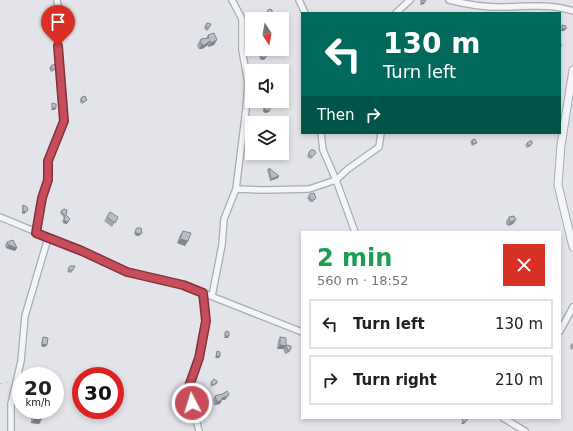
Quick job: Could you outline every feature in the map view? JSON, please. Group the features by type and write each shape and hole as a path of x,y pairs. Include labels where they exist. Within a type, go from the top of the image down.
{"street":[{"path":"36,233 42,198 48,180 48,161 64,121 58,46 59,12 57,0"},
{"path":"212,296 222,246 224,219 236,189 248,83 242,50 242,19 232,0"},
{"path":"299,0 305,12"},
{"path":"397,12 410,0"},
{"path":"449,0 497,7 529,6 562,8 573,11"},
{"path":"573,70 561,145 558,185 573,247"},
{"path":"321,134 323,150 355,231"},
{"path":"236,189 309,189 336,180 348,168 379,147 381,134"},
{"path":"0,217 82,251 127,272 183,285 301,332"},
{"path":"19,367 26,316 48,238"},
{"path":"199,431 188,389 199,358 206,321 203,293"},
{"path":"561,329 573,307"},
{"path":"11,431 12,399"},
{"path":"511,420 525,431"}],"path":[{"path":"0,383 3,384 12,381"}],"building":[{"path":"421,0 426,0 425,2 421,3"},
{"path":"269,9 272,10 272,12 267,12"},
{"path":"207,23 211,24 209,28 205,27"},
{"path":"562,25 566,26 566,29 562,29"},
{"path":"214,33 217,40 211,43 210,41 205,45 202,45 200,41 201,39 209,38 208,35"},
{"path":"55,64 56,68 52,70 51,66"},
{"path":"85,96 87,100 83,102 81,100 82,97"},
{"path":"52,103 56,104 56,108 52,108"},
{"path":"264,108 270,108 268,111"},
{"path":"475,139 477,143 473,144 472,140"},
{"path":"532,141 532,144 529,146 527,143"},
{"path":"311,150 314,150 316,153 312,157 309,155"},
{"path":"269,168 279,176 271,179"},
{"path":"314,193 316,198 311,200 309,196 310,194"},
{"path":"23,205 27,207 28,210 25,212 23,211"},
{"path":"64,209 67,210 66,215 70,219 68,222 65,221 65,216 61,211"},
{"path":"110,212 118,217 115,223 107,217"},
{"path":"514,216 516,220 511,222 509,217"},
{"path":"137,228 141,228 142,233 136,233 135,231"},
{"path":"183,231 191,233 188,241 180,239"},
{"path":"13,240 17,248 9,245 7,242"},
{"path":"70,266 75,266 72,271 68,269"},
{"path":"225,332 229,332 229,336 225,336"},
{"path":"43,337 48,338 47,345 42,344"},
{"path":"280,337 286,338 286,345 291,346 291,349 288,351 286,346 280,345"},
{"path":"217,351 220,352 220,356 216,356"},
{"path":"214,379 217,383 213,385 211,382"},
{"path":"227,391 229,394 228,396 217,402 215,396 221,395"},
{"path":"462,419 468,419 465,422 463,422"}],"route":[{"path":"58,46 64,121 48,161 48,180 42,198 36,233 82,251 127,272 183,285 203,293 206,321 199,358 188,389 192,403"}]}
